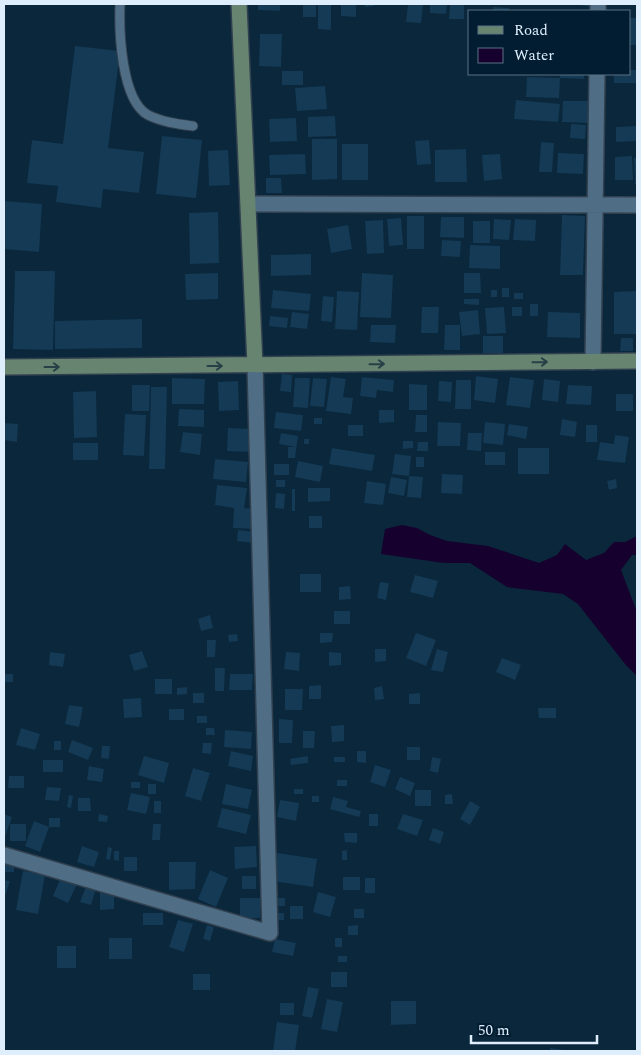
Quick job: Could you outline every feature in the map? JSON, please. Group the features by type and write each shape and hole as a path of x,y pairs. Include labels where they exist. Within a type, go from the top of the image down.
{"street":[{"path":"4,855 270,933 255,365 239,4"},
{"path":"593,362 597,75"},
{"path":"249,204 637,205"},
{"path":"4,367 637,361"}],"lane":[{"path":"120,4 119,33 132,97 147,114 170,122 193,126"}],"water":[{"path":"402,525 417,528 447,541 488,546 539,563 557,555 565,544 586,560 604,553 614,542 625,542 637,536 637,555 632,555 621,570 637,612 637,676 625,664 578,604 563,594 507,587 470,563 444,563 381,554 385,529"}],"building":[{"path":"258,4 280,4 280,11 258,10"},
{"path":"303,4 316,4 316,17 303,17"},
{"path":"318,4 331,4 331,30 318,29"},
{"path":"341,4 356,4 356,17 341,16"},
{"path":"365,4 374,4 374,6 365,7"},
{"path":"408,4 423,4 421,23 406,22"},
{"path":"430,4 447,4 446,14 430,13"},
{"path":"450,4 464,4 464,19 449,19"},
{"path":"576,4 590,4 590,7"},
{"path":"493,7 509,8 508,10 493,10"},
{"path":"631,18 637,18 637,45 631,45"},
{"path":"260,34 282,34 281,67 259,66"},
{"path":"75,46 120,51 108,148 144,152 139,193 103,189 101,208 56,202 58,186 27,183 32,140 63,144"},
{"path":"631,70 637,70 637,83 614,83 614,75 631,75"},
{"path":"282,71 303,71 303,85 282,85"},
{"path":"560,75 584,75 584,79 560,78"},
{"path":"527,77 560,78 559,98 526,97"},
{"path":"325,86 327,109 297,111 295,88"},
{"path":"516,100 560,104 558,122 514,119"},
{"path":"563,101 590,101 589,123 562,122"},
{"path":"335,116 336,136 308,137 308,117"},
{"path":"296,118 297,141 270,142 269,119"},
{"path":"571,124 586,125 585,139 570,138"},
{"path":"637,126 637,141 616,142 616,127"},
{"path":"162,136 202,140 196,198 156,194"},
{"path":"312,139 337,139 337,179 312,180"},
{"path":"429,140 431,164 417,165 415,141"},
{"path":"541,142 554,143 552,172 539,172"},
{"path":"342,144 368,144 368,180 342,180"},
{"path":"466,149 467,182 435,182 435,150"},
{"path":"228,150 230,185 209,186 208,151"},
{"path":"558,153 584,154 583,174 557,173"},
{"path":"305,154 306,174 270,175 269,155"},
{"path":"500,154 502,179 484,181 482,155"},
{"path":"632,156 633,180 615,180 615,157"},
{"path":"634,158 637,158 637,184 635,184"},
{"path":"266,178 281,178 282,193 266,193"},
{"path":"4,201 42,204 39,252 4,249"},
{"path":"218,212 219,263 190,264 189,213"},
{"path":"562,215 585,216 583,275 560,275"},
{"path":"407,216 424,216 424,249 407,249"},
{"path":"441,217 464,217 464,238 440,237"},
{"path":"401,218 403,245 389,246 387,219"},
{"path":"494,219 511,220 509,240 493,239"},
{"path":"515,219 536,220 535,241 513,240"},
{"path":"383,220 384,253 367,254 365,221"},
{"path":"473,221 490,221 490,243 473,243"},
{"path":"348,225 352,249 331,253 327,229"},
{"path":"442,240 461,241 460,257 441,256"},
{"path":"470,245 500,246 500,269 469,268"},
{"path":"311,254 311,275 271,276 271,255"},
{"path":"15,271 55,271 53,350 13,349"},
{"path":"218,273 218,299 186,300 185,274"},
{"path":"362,273 393,275 391,318 360,317"},
{"path":"464,273 480,273 481,293 464,293"},
{"path":"502,288 509,288 509,297 502,297"},
{"path":"273,290 311,294 309,311 271,308"},
{"path":"491,290 497,290 497,297 491,297"},
{"path":"337,291 359,292 357,330 335,329"},
{"path":"637,291 637,334 614,334 614,292"},
{"path":"514,293 523,293 523,299 514,299"},
{"path":"323,296 334,297 332,322 321,321"},
{"path":"464,299 479,299 479,305 464,304"},
{"path":"530,304 538,304 538,316 530,316"},
{"path":"422,307 439,307 438,333 421,333"},
{"path":"504,307 506,333 487,334 485,308"},
{"path":"512,307 522,307 522,316 512,316"},
{"path":"478,310 480,334 462,336 459,312"},
{"path":"292,312 309,314 307,329 290,327"},
{"path":"548,312 580,313 580,338 547,337"},
{"path":"270,316 288,318 287,328 269,326"},
{"path":"142,319 142,348 55,349 55,321"},
{"path":"371,325 396,325 395,343 370,342"},
{"path":"445,325 460,325 460,350 444,350"},
{"path":"483,336 503,336 503,353 483,353"},
{"path":"621,338 633,338 633,351 620,351"},
{"path":"282,374 292,375 291,392 280,391"},
{"path":"476,376 498,379 495,403 474,400"},
{"path":"331,377 346,379 343,397 353,398 351,414 326,411"},
{"path":"362,377 394,380 393,392 377,390 376,398 360,396"},
{"path":"510,377 534,380 530,408 506,405"},
{"path":"172,378 205,379 204,404 172,404"},
{"path":"295,378 310,378 308,408 293,407"},
{"path":"313,378 327,379 324,407 310,406"},
{"path":"544,379 560,381 558,402 542,400"},
{"path":"456,380 471,380 471,409 455,409"},
{"path":"238,381 239,410 219,411 218,382"},
{"path":"439,381 452,382 451,402 438,401"},
{"path":"409,384 427,385 427,410 409,410"},
{"path":"132,385 150,385 149,411 132,411"},
{"path":"568,385 592,386 591,405 566,404"},
{"path":"151,387 167,387 165,469 149,469"},
{"path":"96,391 97,437 74,438 73,392"},
{"path":"616,394 633,394 633,411 616,411"},
{"path":"179,409 204,410 204,427 178,426"},
{"path":"379,410 394,410 394,422 379,423"},
{"path":"276,412 303,415 301,431 274,428"},
{"path":"125,414 146,415 144,456 123,455"},
{"path":"416,415 427,415 427,432 415,432"},
{"path":"314,418 322,418 322,424 314,424"},
{"path":"562,419 577,422 575,437 560,435"},
{"path":"438,422 461,423 460,446 437,446"},
{"path":"485,422 505,424 503,445 483,443"},
{"path":"4,423 18,424 17,442 4,440"},
{"path":"509,424 528,427 526,439 507,435"},
{"path":"348,425 363,425 363,436 348,436"},
{"path":"586,425 597,425 597,442 586,442"},
{"path":"228,428 251,429 250,452 227,451"},
{"path":"183,432 202,434 200,455 180,452"},
{"path":"281,433 298,436 295,458 288,458 288,447 296,447 279,444"},
{"path":"468,433 482,433 481,451 467,450"},
{"path":"615,435 629,437 625,463 597,460 600,442 614,444"},
{"path":"304,439 309,439 309,444 304,444"},
{"path":"403,441 413,441 413,448 403,449"},
{"path":"418,442 428,442 428,451 417,451"},
{"path":"73,443 98,443 98,460 73,460"},
{"path":"332,448 375,455 372,471 329,464"},
{"path":"518,448 549,448 549,474 518,474"},
{"path":"485,452 505,452 505,465 485,465"},
{"path":"395,454 411,456 409,476 392,474"},
{"path":"416,457 424,457 424,467 416,467"},
{"path":"215,459 248,462 246,482 213,479"},
{"path":"298,461 323,466 320,482 295,477"},
{"path":"274,464 289,464 289,475 274,475"},
{"path":"442,474 463,475 462,494 441,493"},
{"path":"409,476 423,477 421,498 407,497"},
{"path":"391,477 407,480 404,496 388,493"},
{"path":"616,479 617,488 609,490 607,481"},
{"path":"276,480 285,480 285,487 276,487"},
{"path":"367,481 386,484 383,505 364,503"},
{"path":"217,485 247,488 244,508 254,509 253,529 233,528 234,508 215,505"},
{"path":"308,488 330,488 330,501 308,502"},
{"path":"292,489 295,489 295,511 292,511"},
{"path":"276,493 285,494 284,509 275,508"},
{"path":"309,516 322,516 322,528 309,528"},
{"path":"238,530 255,532 254,543 237,541"},
{"path":"300,574 321,574 321,592 300,592"},
{"path":"415,575 438,581 433,598 410,592"},
{"path":"380,582 389,583 386,600 377,598"},
{"path":"350,586 351,599 339,600 339,587"},
{"path":"334,611 350,611 350,624 334,624"},
{"path":"210,615 213,628 201,631 198,619"},
{"path":"320,633 333,633 332,642 320,643"},
{"path":"416,633 436,640 426,666 406,658"},
{"path":"237,634 238,641 229,642 228,635"},
{"path":"207,640 216,640 215,657 207,657"},
{"path":"375,649 386,649 386,661 375,662"},
{"path":"437,649 448,652 443,672 431,670"},
{"path":"142,651 148,667 134,671 129,655"},
{"path":"50,652 65,654 63,667 49,665"},
{"path":"286,652 300,653 299,671 284,669"},
{"path":"329,652 341,653 341,665 329,666"},
{"path":"502,658 521,665 515,680 496,672"},
{"path":"215,668 225,668 224,691 215,691"},
{"path":"5,674 13,674 13,682 5,682"},
{"path":"230,674 253,674 252,690 229,690"},
{"path":"155,679 172,679 172,694 155,694"},
{"path":"321,685 321,699 309,699 309,686"},
{"path":"382,686 384,699 375,700 374,688"},
{"path":"187,687 187,694 177,695 177,688"},
{"path":"285,689 303,689 302,710 285,710"},
{"path":"193,693 204,693 204,703 193,703"},
{"path":"420,693 420,704 409,704 409,694"},
{"path":"141,698 142,717 124,718 123,699"},
{"path":"69,705 83,707 79,727 65,724"},
{"path":"538,708 556,708 556,718 539,718"},
{"path":"169,709 184,709 184,720 169,720"},
{"path":"197,716 207,716 207,723 197,723"},
{"path":"279,719 293,720 292,743 279,743"},
{"path":"344,725 344,741 332,742 331,726"},
{"path":"21,728 40,734 35,750 16,745"},
{"path":"206,728 214,728 215,735 206,735"},
{"path":"225,730 252,732 251,749 224,747"},
{"path":"303,731 315,731 314,748 303,748"},
{"path":"72,740 93,748 88,760 68,752"},
{"path":"54,741 61,741 61,750 54,750"},
{"path":"203,743 212,743 211,754 202,753"},
{"path":"102,746 110,746 109,759 101,758"},
{"path":"407,747 420,747 420,760 407,760"},
{"path":"231,751 253,756 251,771 228,766"},
{"path":"357,751 366,751 366,763 357,762"},
{"path":"144,756 169,763 164,783 138,775"},
{"path":"308,756 308,763 291,765 290,759"},
{"path":"334,757 345,757 345,762 334,762"},
{"path":"432,757 441,759 438,773 430,771"},
{"path":"43,760 63,760 63,772 43,772"},
{"path":"375,765 391,770 385,787 370,782"},
{"path":"89,766 104,769 102,782 87,780"},
{"path":"193,768 210,773 201,801 185,796"},
{"path":"9,776 24,776 24,788 8,788"},
{"path":"400,777 415,783 410,796 395,789"},
{"path":"337,780 347,780 347,786 337,786"},
{"path":"131,782 140,782 140,788 131,788"},
{"path":"148,784 156,784 156,794 148,794"},
{"path":"226,784 252,790 248,809 222,804"},
{"path":"47,787 61,788 59,801 45,800"},
{"path":"294,789 303,789 303,794 294,794"},
{"path":"415,790 431,790 431,806 415,806"},
{"path":"131,793 150,797 146,814 127,810"},
{"path":"452,794 453,804 445,804 445,795"},
{"path":"69,795 73,796 71,808 67,807"},
{"path":"312,796 319,796 319,802 312,802"},
{"path":"333,797 348,801 346,807 361,811 359,817 330,809"},
{"path":"78,798 90,798 91,811 78,811"},
{"path":"280,800 299,803 296,821 277,817"},
{"path":"154,801 161,801 161,813 154,813"},
{"path":"470,801 480,807 470,825 460,819"},
{"path":"222,808 251,815 246,834 217,827"},
{"path":"4,814 12,817 4,840"},
{"path":"99,814 108,816 107,822 98,821"},
{"path":"369,814 378,814 378,826 369,826"},
{"path":"403,814 423,820 417,836 397,829"},
{"path":"49,818 60,818 60,827 49,827"},
{"path":"34,821 49,827 40,852 25,846"},
{"path":"10,824 26,824 26,841 10,841"},
{"path":"153,824 161,824 160,840 152,840"},
{"path":"433,828 444,832 440,844 429,840"},
{"path":"344,833 357,833 357,843 345,842"},
{"path":"82,846 99,852 94,867 77,862"},
{"path":"256,846 257,867 235,869 234,847"},
{"path":"108,847 112,848 110,860 106,859"},
{"path":"347,850 347,860 342,860 342,851"},
{"path":"114,851 119,851 119,861 114,860"},
{"path":"277,853 317,859 313,887 273,881"},
{"path":"124,857 137,857 137,871 124,871"},
{"path":"169,862 196,862 195,889 169,890"},
{"path":"4,865 14,865 14,872 4,872"},
{"path":"210,870 228,878 216,907 198,899"},
{"path":"23,871 45,875 38,914 16,910"},
{"path":"242,876 256,876 256,889 242,889"},
{"path":"61,877 77,884 68,903 53,896"},
{"path":"343,877 360,877 360,890 343,890"},
{"path":"365,878 375,878 375,893 365,893"},
{"path":"4,880 10,881 4,899"},
{"path":"86,886 96,889 91,905 80,902"},
{"path":"100,889 114,889 114,909 100,910"},
{"path":"318,892 336,897 330,917 313,912"},
{"path":"240,898 260,898 260,918 240,918"},
{"path":"278,898 285,898 285,906 278,906"},
{"path":"290,906 303,906 303,919 290,919"},
{"path":"354,909 364,909 364,918 354,918"},
{"path":"143,913 163,913 163,925 143,925"},
{"path":"274,913 284,913 284,920 274,920"},
{"path":"178,920 193,924 184,952 169,947"},
{"path":"207,925 214,927 210,941 203,939"},
{"path":"358,925 358,935 348,935 348,926"},
{"path":"109,938 132,938 132,959 109,959"},
{"path":"335,938 342,938 342,947 335,947"},
{"path":"275,939 296,943 293,956 272,952"},
{"path":"57,946 76,946 76,968 57,968"},
{"path":"338,956 347,956 347,962 338,962"},
{"path":"331,972 347,972 347,987 331,987"},
{"path":"193,974 210,974 210,990 193,990"},
{"path":"308,987 319,989 312,1018 302,1016"},
{"path":"327,999 343,1002 337,1032 321,1029"},
{"path":"391,1001 416,1001 416,1024 391,1025"},
{"path":"280,1003 294,1003 294,1015 280,1015"},
{"path":"277,1022 299,1025 295,1051 273,1051"},
{"path":"550,1048 564,1050 564,1051 550,1051"}]}
